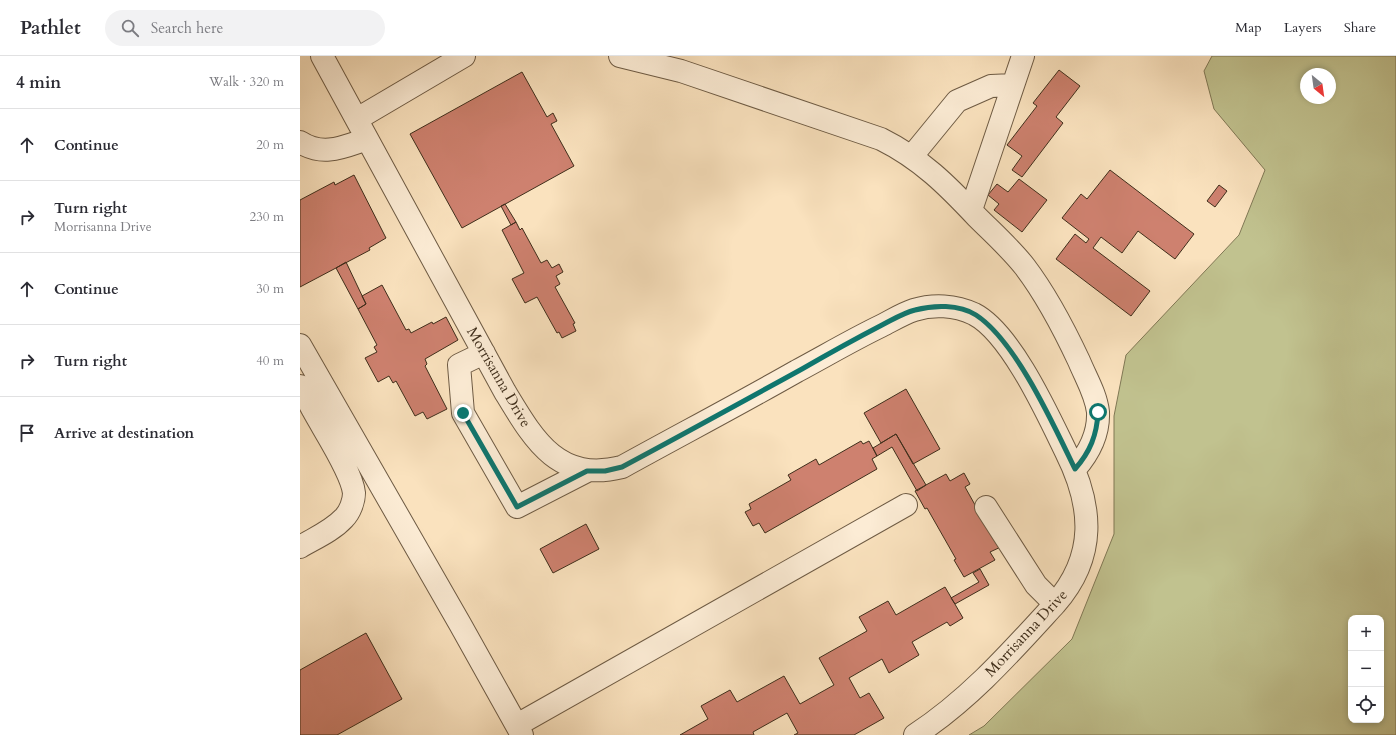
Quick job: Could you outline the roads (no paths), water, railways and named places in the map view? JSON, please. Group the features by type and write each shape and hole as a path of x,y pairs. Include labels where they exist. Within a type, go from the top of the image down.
{"street":[{"name":"Morrisanna Drive","path":"322,56 484,353 524,423 547,452 570,467 587,471 605,471 622,467 847,343 908,312 933,306 952,307 976,315 995,332 1011,351 1040,401 1075,469 1084,499 1088,523 1086,546 1079,567 1066,591 1055,604 966,696 937,720 915,735"},
{"path":"356,119 464,56"},
{"path":"625,56 681,71 882,140 912,156 935,173 1028,272 1047,300 1071,343 1094,395 1098,412 1097,426 1093,442 1085,457 1075,469"},
{"path":"971,210 1023,56"},
{"path":"912,156 957,101 991,86 1013,85"},
{"path":"300,142 308,147 321,151 337,150 367,139"},
{"path":"300,345 354,492 352,504 345,517 336,526 300,547"},
{"path":"484,353 459,365 463,413 517,507 587,471"},
{"path":"300,386 322,405 519,730 906,505"},
{"path":"986,507 1036,585 1055,604"}]}
